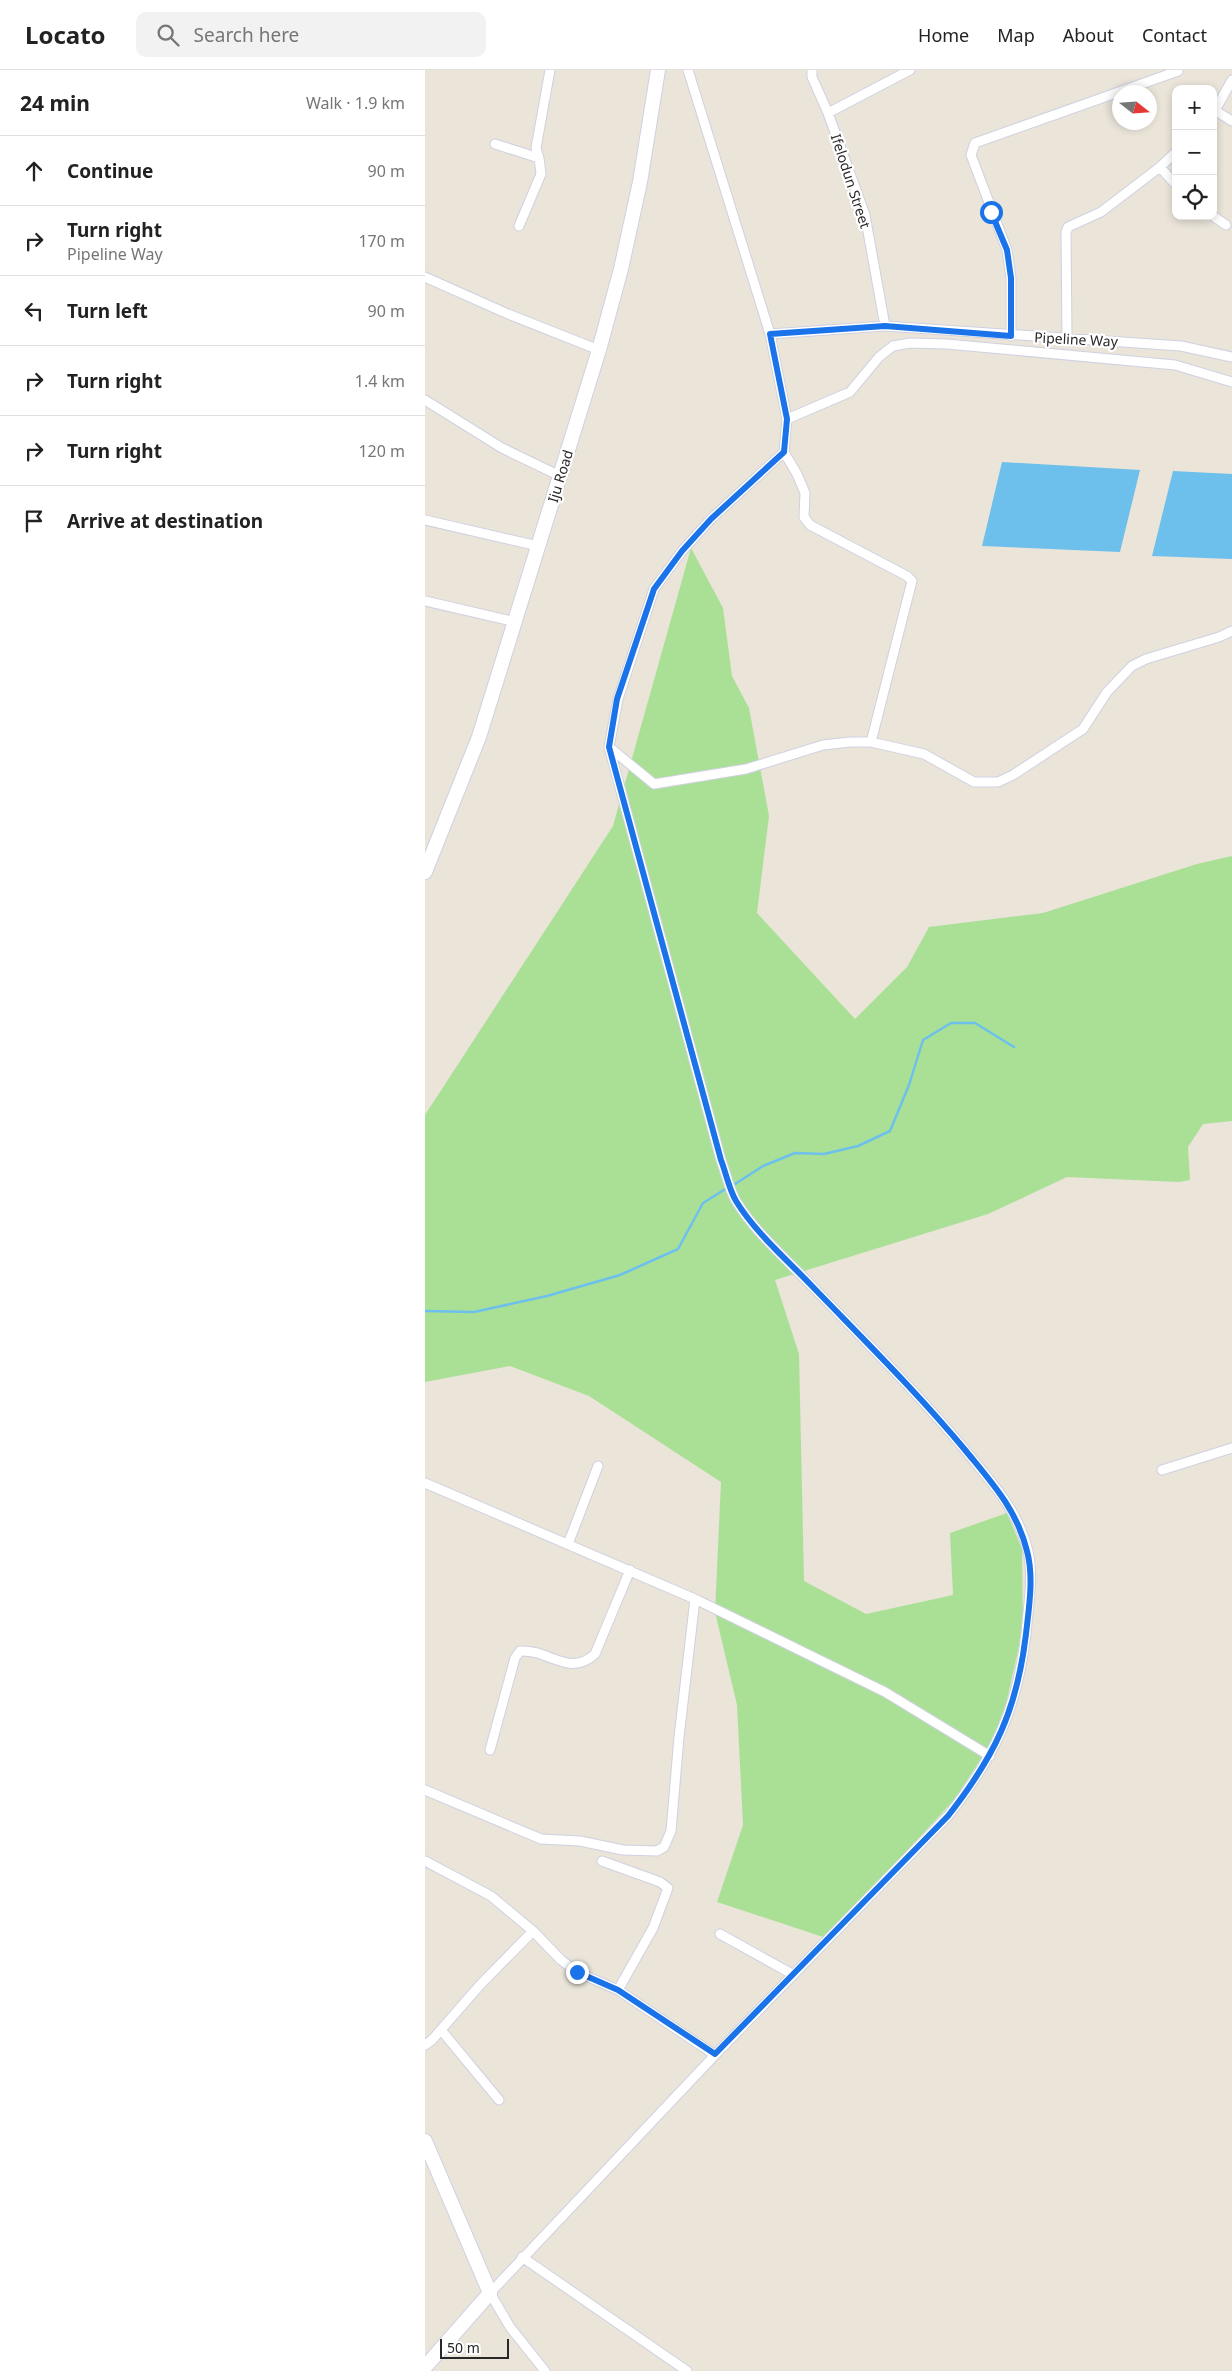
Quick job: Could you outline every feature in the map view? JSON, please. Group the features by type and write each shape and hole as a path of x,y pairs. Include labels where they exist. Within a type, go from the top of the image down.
{"main road":[{"name":"Iju Road","path":"425,872 479,737 599,350 621,269 640,182 658,70"},
{"path":"425,2141 489,2293 425,2367"}],"street":[{"path":"519,226 541,174 536,148 550,70"},
{"path":"690,70 770,334 787,419 784,452 797,474 805,494 806,522 907,576 912,581 871,742"},
{"name":"Ifelodun Street","path":"812,70 812,77 828,113 865,215 885,326"},
{"path":"828,113 910,70"},
{"path":"1011,336 1011,278 1007,250 971,155 975,143 1178,71"},
{"path":"1217,109 1232,80"},
{"path":"1217,114 1232,121"},
{"path":"495,144 539,158"},
{"path":"1067,337 1066,232 1068,228 1101,212 1172,156"},
{"path":"1160,167 1172,180"},
{"path":"1217,219 1225,225"},
{"path":"425,277 508,314 599,350"},
{"name":"Pipeline Way","path":"770,334 885,326 1181,346 1232,357"},
{"path":"787,419 850,392 879,357 893,346 910,343 947,344 1175,365 1232,382"},
{"path":"425,400 502,448 560,476"},
{"path":"545,2371 510,2327 489,2293 715,2054 948,1816 973,1784 990,1756 1011,1710 1019,1680 1029,1600 1030,1566 1027,1550 1007,1501 931,1409 764,1236 736,1200 721,1160 609,747 617,699 654,589 682,551 711,519 784,452"},
{"path":"425,520 538,546"},
{"path":"425,601 516,622"},
{"path":"609,747 653,784 747,770 823,746 850,742 871,742 924,754 973,782 998,782 1013,775 1083,728 1107,692 1132,666 1146,659 1219,637 1232,631"},
{"path":"1162,1470 1232,1448"},
{"path":"568,1544 598,1466"},
{"path":"425,1483 695,1599 885,1692 990,1756"},
{"path":"490,1750 515,1658 520,1651 528,1651 579,1665 587,1661 595,1654 630,1570"},
{"path":"425,1790 541,1839 580,1841 623,1850 657,1851 663,1847 671,1831 679,1737 695,1599"},
{"path":"425,1861 491,1896 533,1931 561,1960 577,1972 618,1990 715,2054"},
{"path":"602,1861 660,1882 668,1888 653,1928 618,1990"},
{"path":"425,2045 533,1931"},
{"path":"720,1934 792,1974"},
{"path":"441,2030 499,2100"},
{"path":"522,2257 687,2371"}],"green space":[{"path":"691,548 723,608 732,676 749,708 769,816 757,913 855,1019 907,967 929,927 1043,913 1197,864 1232,856 1232,1121 1203,1124 1188,1147 1190,1180 1179,1182 1067,1177 988,1214 775,1280 799,1354 804,1581 866,1614 953,1595 950,1533 1007,1513 1022,1549 1023,1629 1000,1730 954,1800 826,1938 717,1902 743,1825 737,1705 715,1612 721,1482 589,1396 510,1366 425,1382 425,1115 613,826"}],"water":[{"path":"1002,462 1140,470 1120,552 982,546"},
{"path":"1173,471 1232,474 1232,559 1152,556"}],"waterway":[{"path":"732,1186 763,1166 795,1153 824,1154 858,1146 890,1131 909,1085 923,1040 951,1023 975,1023 1014,1047"},
{"path":"425,1311 474,1312 547,1296 620,1275 678,1249 703,1203 727,1188"}],"route":[{"path":"577,1972 618,1990 715,2054 948,1816 973,1784 990,1756 1011,1710 1019,1680 1029,1600 1030,1566 1027,1550 1007,1501 931,1409 764,1236 736,1200 721,1160 609,747 617,699 638,631 654,589 682,551 711,519 784,452 787,419 770,334 885,326 1011,336 1011,278 1007,250 991,212"}]}
